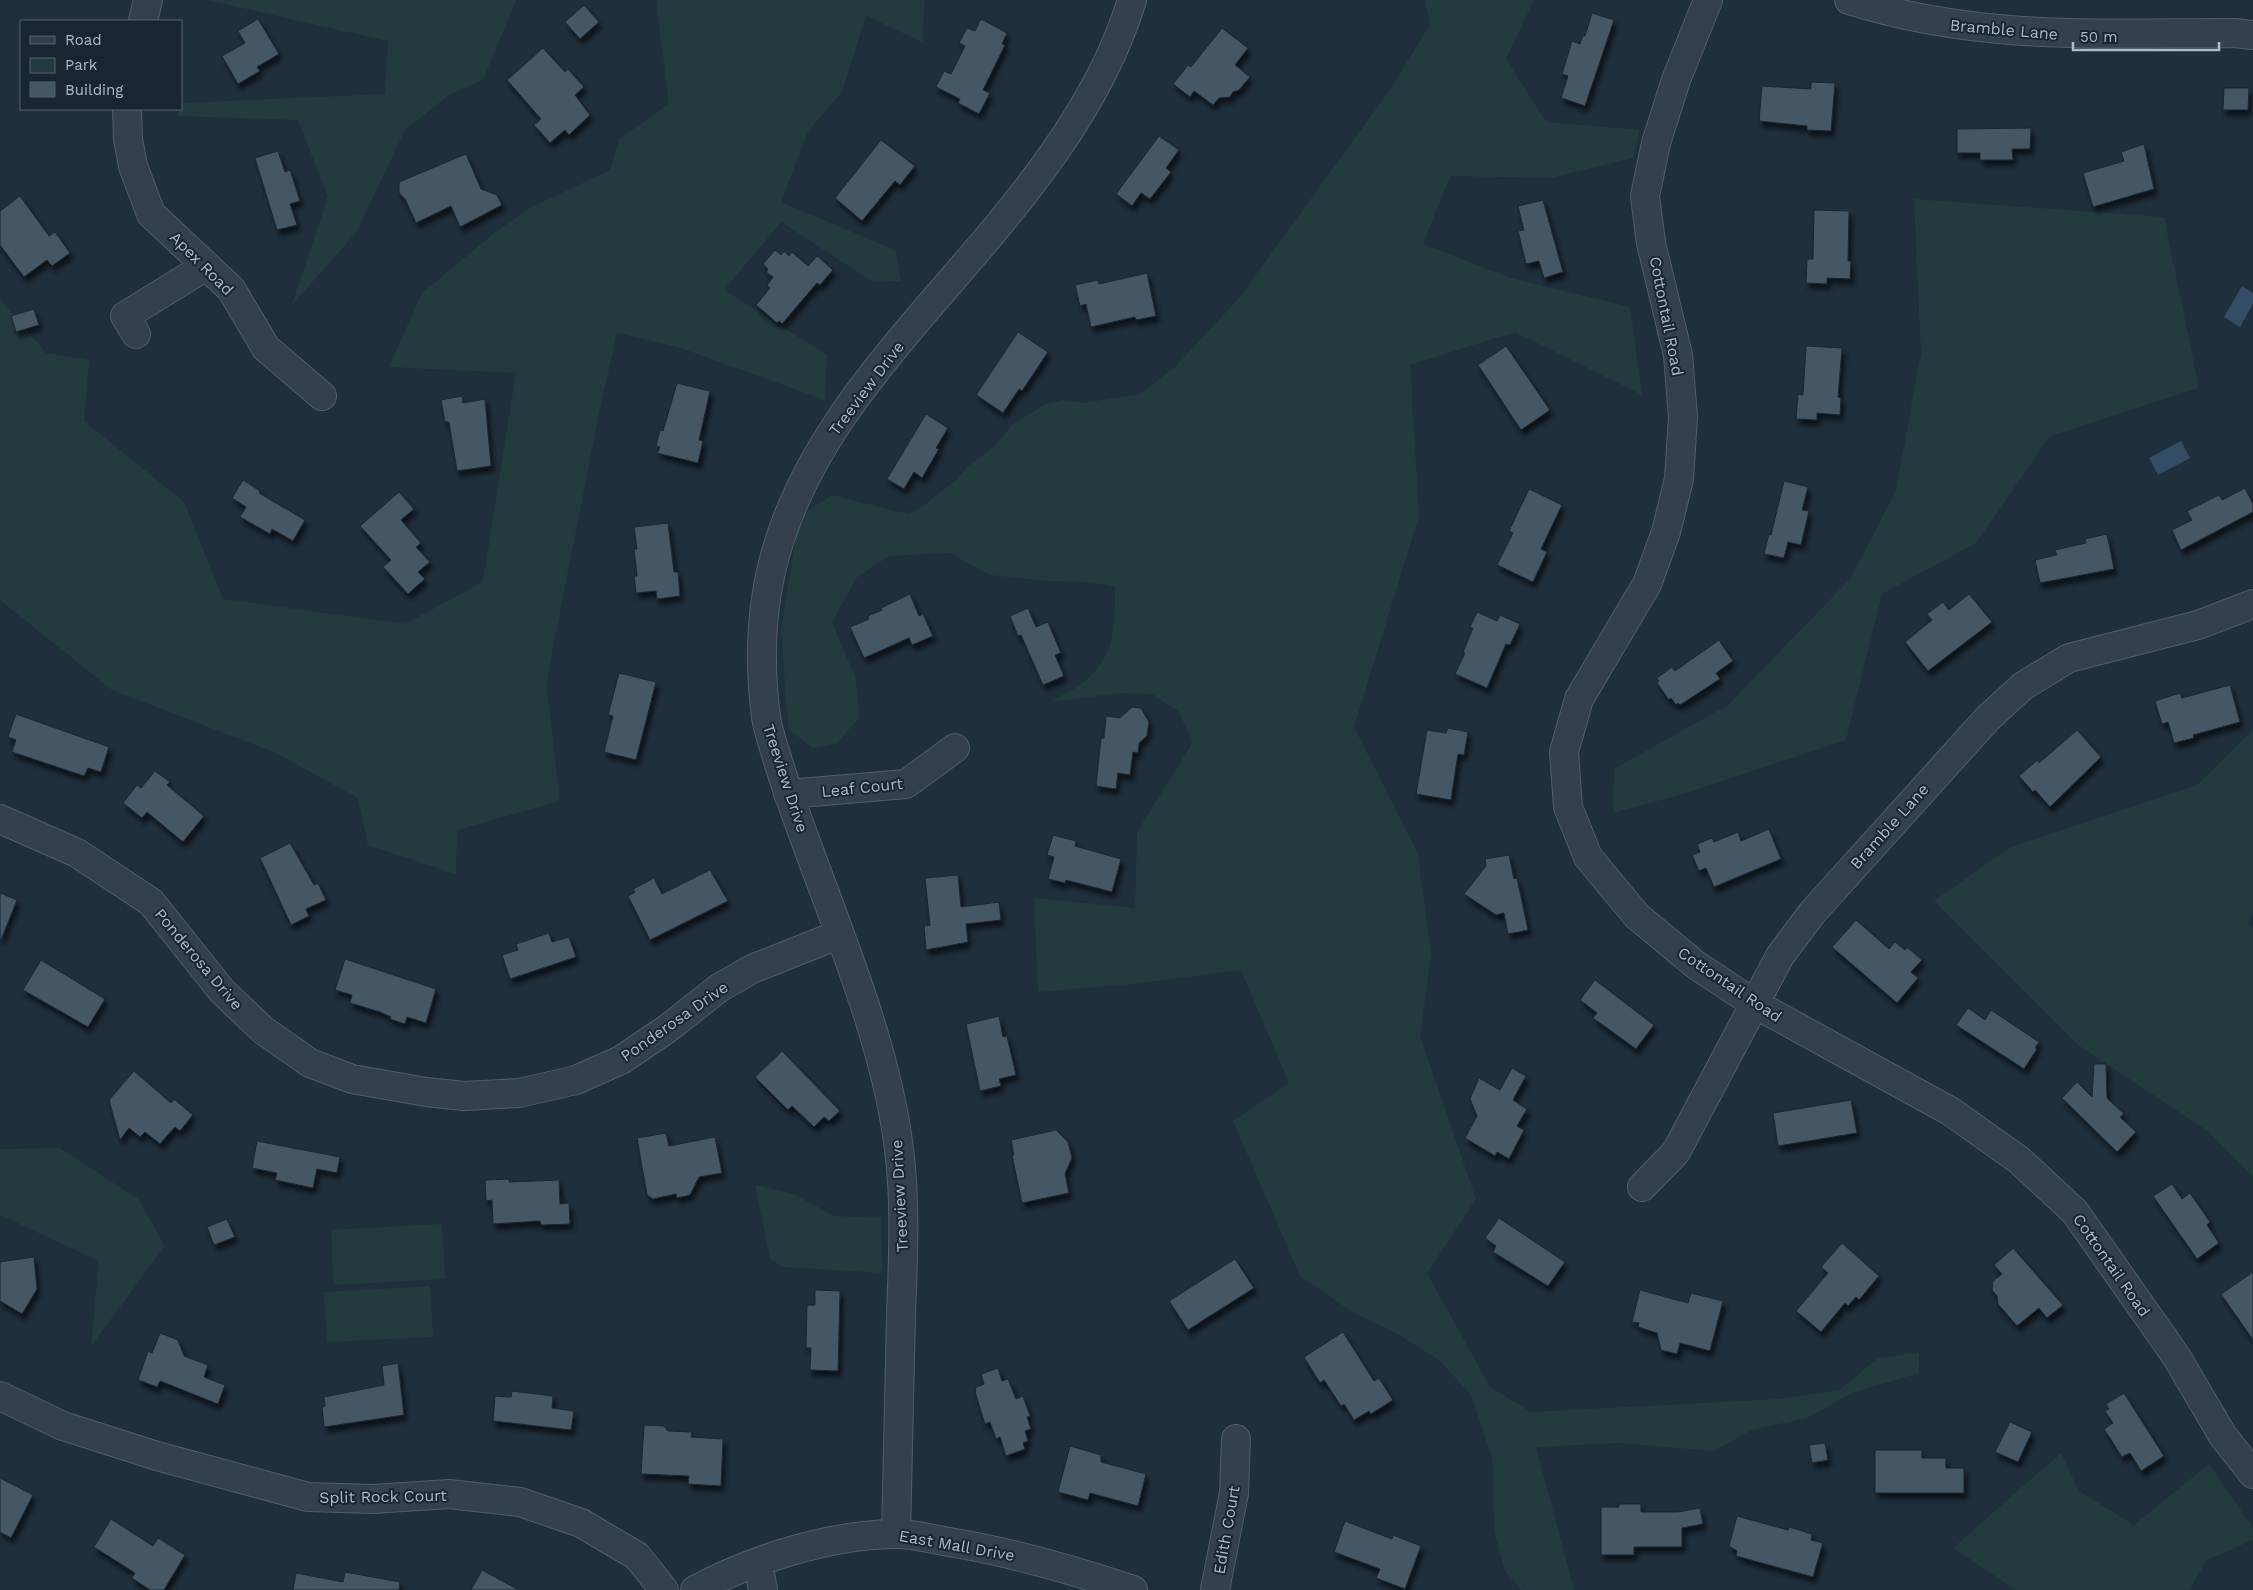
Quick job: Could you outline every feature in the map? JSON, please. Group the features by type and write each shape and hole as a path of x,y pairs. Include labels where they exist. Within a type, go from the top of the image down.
{"street":[{"path":"143,20 148,0"},
{"name":"Treeview Drive","path":"896,1534 904,1230 899,1148 882,1064 840,934 788,794 766,722 762,657 764,604 781,535 804,477 841,417 878,366 1016,204 1065,136 1099,77 1132,0"},
{"name":"Cottontail Road","path":"1708,0 1676,80 1656,143 1645,196 1652,242 1678,355 1684,417 1679,480 1666,532 1647,584 1579,699 1564,752 1568,807 1588,857 1638,916 1696,965 1755,1004 1950,1111 2019,1160 2075,1212 2176,1356 2223,1436 2253,1474"},
{"name":"Bramble Lane","path":"1849,0 1889,13 1948,24 2003,31 2068,34 2235,33 2253,35"},
{"name":"Apex Road","path":"127,110 128,139 134,166 151,214 231,289 266,348 322,396"},
{"path":"136,334 125,316 206,266"},
{"name":"Bramble Lane","path":"1642,1187 1676,1152 1780,956 1812,913 1968,739 2023,686 2069,658 2198,625 2253,604"},
{"name":"Leaf Court","path":"788,794 906,784 955,748"},
{"name":"Ponderosa Drive","path":"0,819 77,852 151,902 222,991 263,1030 310,1063 352,1079 426,1092 464,1096 519,1092 576,1080 621,1060 667,1029 719,988 752,969 840,934"},
{"name":"Split Rock Court","path":"0,1396 64,1426 157,1456 308,1497 373,1499 449,1494 520,1502 581,1523 637,1556 664,1590"},
{"name":"Edith Court","path":"1215,1590 1234,1492 1236,1439"},
{"name":"East Mall Drive","path":"695,1590 725,1574 830,1540 896,1534 986,1547 1061,1566 1133,1590"},
{"path":"758,1563 763,1590"}],"green space":[{"path":"207,0 516,0 483,80 449,95 405,130 356,233 292,305 328,197 298,120 177,116 179,110 182,110 182,103 385,94 388,41"},
{"path":"656,0 923,0 925,3 922,42 866,16 842,92 808,131 781,202 895,250 901,281 873,282 781,222 724,290 827,355 825,400 678,347 617,333 601,404 546,683 560,801 457,830 456,874 368,845 358,798 276,753 112,690 0,600 0,299 46,353 89,360 84,421 184,502 223,599 405,624 483,582 516,373 389,367 422,293 493,234 530,208 610,170 619,139 669,104"},
{"path":"1425,0 1534,0 1506,59 1546,122 1640,130 1633,158 1550,178 1450,176 1423,244 1511,278 1630,307 1642,395 1515,332 1410,365 1419,516 1354,727 1418,854 1431,955 1420,1036 1476,1199 1427,1273 1490,1387 1531,1412 1780,1399 1839,1390 1877,1359 1919,1352 1919,1373 1852,1393 1807,1418 1751,1430 1714,1451 1619,1443 1536,1447 1574,1590 1522,1590 1505,1571 1494,1531 1493,1460 1471,1395 1440,1361 1396,1333 1354,1313 1300,1276 1233,1121 1289,1083 1241,970 1132,984 1038,992 1034,898 1135,908 1137,832 1193,742 1178,711 1152,694 1119,693 1052,702 1084,682 1104,659 1109,648 1114,625 1115,587 1091,582 1048,581 990,575 950,553 889,556 857,577 832,622 855,677 860,717 837,743 813,748 788,729 781,629 799,517 832,495 908,514 923,506 956,480 968,466 995,446 1013,424 1046,404 1063,400 1083,403 1140,394 1176,366 1239,298 1389,91 1430,25"},
{"path":"1914,199 2164,217 2199,388 2050,436 1976,543 1882,594 1846,740 1690,792 1613,813 1614,769 1728,705 1850,579 1896,491 1921,353"},
{"path":"2253,730 2253,914 2247,922 2253,928 2253,1176 2209,1132 2078,1045 1934,901 2009,848 2197,785"},
{"path":"60,1148 138,1199 165,1246 91,1346 99,1261 0,1215 0,1149"},
{"path":"755,1185 794,1194 834,1216 881,1218 883,1273 784,1267 770,1259"},
{"path":"442,1224 445,1279 334,1285 331,1230"},
{"path":"430,1286 433,1337 327,1342 324,1292"},
{"path":"2061,1453 2079,1491 2134,1525 2209,1464 2253,1528 2253,1540 2207,1560 2189,1590 2016,1590 1953,1548"}],"water":[{"path":"2242,286 2253,293 2253,304 2240,327 2224,317"},
{"path":"2181,441 2190,458 2158,475 2149,458"}],"building":[{"path":"584,5 599,22 580,39 565,22"},
{"path":"1592,13 1614,20 1585,106 1561,98 1568,76 1562,74 1572,41 1580,44 1583,35 1585,36"},
{"path":"258,19 279,54 257,67 260,71 238,84 222,56 245,43 238,31"},
{"path":"981,19 1007,33 1002,44 1005,45 983,90 990,93 979,114 958,103 960,99 936,87 944,71 951,74 965,46 959,43 967,28 975,31"},
{"path":"1222,28 1248,48 1235,65 1250,77 1230,97 1219,98 1213,105 1194,91 1190,97 1173,84 1188,65 1191,67"},
{"path":"543,48 565,72 568,69 584,87 575,95 590,115 569,135 565,130 550,143 534,125 541,119 507,80"},
{"path":"1811,82 1835,83 1831,131 1807,130 1807,126 1759,121 1762,86 1811,89"},
{"path":"2224,88 2249,88 2248,110 2223,110"},
{"path":"2031,128 2030,149 2012,149 2013,160 1980,160 1980,153 1957,153 1957,129"},
{"path":"1159,136 1179,150 1166,168 1171,172 1150,199 1141,193 1132,206 1116,194"},
{"path":"881,140 915,166 900,185 895,181 862,221 835,198"},
{"path":"2144,144 2154,189 2093,207 2083,173 2124,161 2121,152"},
{"path":"278,151 285,172 290,170 300,201 290,204 297,225 277,230 255,158"},
{"path":"466,154 481,189 497,195 502,205 460,227 451,206 416,223 405,199 399,193 399,182"},
{"path":"20,196 49,236 55,232 70,253 52,266 47,260 24,277 0,245 0,211"},
{"path":"1543,200 1563,272 1544,278 1539,261 1526,264 1518,231 1524,230 1518,206"},
{"path":"1814,210 1849,211 1848,261 1851,261 1850,279 1827,278 1827,284 1806,283 1807,259 1813,259"},
{"path":"775,250 781,255 784,251 789,256 792,252 808,266 817,256 833,270 820,285 817,283 782,324 779,321 777,323 756,305 770,288 767,285 773,277 766,272 768,269 763,264"},
{"path":"1147,273 1156,316 1136,320 1135,317 1091,327 1086,304 1080,306 1075,285 1098,280 1099,284"},
{"path":"34,309 39,325 16,332 11,316"},
{"path":"1018,332 1048,352 1022,391 1019,389 1003,413 976,395"},
{"path":"1506,346 1550,410 1521,430 1478,365"},
{"path":"1806,346 1842,348 1838,397 1841,398 1840,415 1817,413 1817,420 1796,419 1798,394 1803,395"},
{"path":"677,383 710,391 699,440 703,441 698,463 657,453 660,447 656,446 660,430 663,431"},
{"path":"462,396 463,403 485,399 491,466 457,471 449,422 445,422 441,400"},
{"path":"926,414 948,428 936,448 939,449 922,478 914,472 904,489 887,479"},
{"path":"243,480 260,491 259,493 305,520 293,541 272,529 270,534 240,517 246,507 232,498"},
{"path":"1784,481 1808,487 1802,510 1809,511 1801,545 1788,542 1784,558 1764,554 1769,534 1771,535"},
{"path":"2245,488 2253,504 2253,512 2181,550 2172,530 2192,520 2187,511 2219,495 2222,500"},
{"path":"1529,489 1562,505 1541,549 1547,552 1533,582 1497,565 1513,533 1509,531"},
{"path":"399,492 414,509 401,520 421,543 416,547 430,562 418,572 425,579 408,594 383,567 391,560 360,526"},
{"path":"668,523 674,572 678,572 680,596 657,599 656,591 636,593 634,576 637,576 634,549 637,549 634,527"},
{"path":"2107,534 2114,569 2040,583 2035,560 2057,555 2055,550 2086,543 2085,539"},
{"path":"910,594 919,616 923,614 933,636 912,645 909,638 864,658 850,627 869,619 868,616 882,610 881,608"},
{"path":"1969,594 1992,622 1928,671 1905,642 1932,620 1927,614 1943,602 1949,610"},
{"path":"1028,608 1036,627 1048,622 1061,653 1055,655 1064,676 1043,685 1021,635 1018,636 1010,616"},
{"path":"1477,612 1497,621 1500,615 1520,624 1510,645 1506,644 1487,688 1455,674 1465,653 1463,652 1473,628 1470,627"},
{"path":"1719,640 1733,661 1716,673 1720,679 1680,705 1678,703 1676,705 1671,698 1669,700 1657,683 1659,681 1657,678 1672,667 1675,671"},
{"path":"619,673 656,682 636,760 604,752 613,716 608,715"},
{"path":"2230,685 2240,722 2193,735 2194,738 2174,743 2168,722 2162,724 2155,701 2180,693 2182,698"},
{"path":"1132,707 1141,708 1149,722 1147,736 1139,743 1138,753 1133,752 1130,775 1118,773 1116,789 1096,786 1101,738 1104,738 1106,716 1120,718"},
{"path":"16,714 109,747 101,772 88,768 84,776 12,752 16,740 8,737"},
{"path":"1448,728 1468,732 1464,755 1458,754 1451,800 1416,794 1427,730 1446,733"},
{"path":"2077,730 2101,757 2050,807 2019,776 2037,760 2039,763"},
{"path":"155,771 170,782 167,785 204,816 183,842 147,812 142,818 123,803 137,785 141,788"},
{"path":"1769,829 1781,859 1714,887 1706,868 1699,871 1692,855 1700,852 1697,844 1712,838 1714,842 1738,832 1741,841"},
{"path":"1053,835 1076,841 1075,846 1121,859 1112,892 1066,880 1065,883 1048,879 1054,857 1047,855"},
{"path":"290,843 314,885 318,883 326,900 306,909 309,916 291,925 260,858"},
{"path":"1509,855 1514,879 1517,878 1528,930 1508,934 1504,913 1496,915 1464,894 1486,866 1485,859"},
{"path":"710,870 728,901 650,940 628,896 635,892 633,889 654,878 662,894"},
{"path":"958,875 961,907 999,902 1001,920 966,924 968,942 926,950 924,926 930,925 925,878"},
{"path":"0,893 17,900 1,940 0,940"},
{"path":"1856,920 1889,949 1895,942 1905,950 1907,947 1922,960 1911,972 1918,978 1897,1003 1832,947"},
{"path":"549,933 552,942 569,937 576,957 510,979 502,955 518,950 516,944"},
{"path":"345,959 436,989 426,1023 407,1017 405,1024 390,1019 391,1017 380,1012 350,1003 352,995 335,990"},
{"path":"41,960 105,999 88,1027 23,990"},
{"path":"1595,980 1654,1025 1636,1049 1593,1018 1597,1013 1580,1000"},
{"path":"1968,1008 1985,1020 1991,1010 2039,1042 2035,1048 2037,1049 2024,1069 1956,1025"},
{"path":"999,1016 1003,1037 1007,1036 1016,1075 999,1079 1001,1086 980,1091 966,1024"},
{"path":"782,1051 840,1111 829,1121 824,1117 814,1127 792,1106 788,1110 755,1077"},
{"path":"2094,1064 2106,1064 2107,1098 2124,1114 2120,1117 2136,1132 2117,1152 2062,1098 2077,1082 2092,1097"},
{"path":"1512,1068 1526,1076 1513,1100 1527,1109 1517,1126 1524,1130 1509,1159 1497,1152 1495,1156 1465,1138 1477,1116 1470,1099 1479,1078 1500,1090"},
{"path":"134,1071 171,1103 174,1099 193,1115 180,1131 175,1127 160,1144 145,1132 140,1137 129,1128 120,1140 109,1100"},
{"path":"1851,1100 1857,1133 1778,1146 1773,1113"},
{"path":"1056,1130 1068,1142 1072,1158 1065,1174 1069,1193 1022,1203 1012,1155 1014,1155 1011,1140"},
{"path":"666,1133 669,1146 715,1137 722,1173 699,1177 690,1195 677,1198 676,1194 653,1199 647,1195 637,1138"},
{"path":"257,1141 340,1157 337,1173 317,1169 313,1188 275,1180 277,1173 252,1168"},
{"path":"509,1179 509,1182 559,1180 560,1204 569,1203 570,1224 541,1225 540,1221 493,1224 492,1200 486,1201 485,1180"},
{"path":"2172,1184 2182,1199 2190,1193 2210,1222 2207,1225 2219,1243 2197,1259 2153,1196"},
{"path":"1499,1218 1565,1262 1548,1286 1493,1252 1496,1246 1485,1238"},
{"path":"227,1219 235,1237 214,1245 207,1227"},
{"path":"1842,1243 1879,1276 1859,1300 1856,1297 1848,1306 1845,1303 1821,1332 1796,1311 1828,1273 1821,1267"},
{"path":"2013,1248 2063,1305 2047,1318 2039,1308 2017,1326 1998,1304 1997,1296 1992,1290 1993,1281 2002,1274 1994,1265"},
{"path":"34,1257 37,1289 22,1314 0,1301 0,1262"},
{"path":"1235,1259 1254,1288 1188,1330 1169,1301"},
{"path":"2253,1272 2253,1340 2221,1294"},
{"path":"815,1290 840,1291 838,1371 810,1370 811,1348 806,1348 807,1305 815,1305"},
{"path":"1640,1290 1688,1303 1691,1293 1723,1301 1710,1351 1680,1343 1677,1354 1661,1350 1657,1333 1638,1327 1639,1323 1632,1322"},
{"path":"1343,1332 1374,1381 1379,1378 1393,1400 1371,1414 1369,1411 1354,1420 1344,1404 1341,1406 1324,1380 1320,1383 1304,1357"},
{"path":"160,1333 178,1340 184,1356 208,1365 204,1377 225,1385 218,1404 160,1381 157,1387 138,1380 148,1351 152,1353"},
{"path":"398,1363 404,1415 324,1427 322,1407 325,1406 324,1397 384,1385 382,1366"},
{"path":"998,1368 1002,1381 1008,1379 1016,1399 1023,1396 1030,1416 1027,1417 1031,1429 1025,1431 1028,1441 1023,1443 1025,1449 1006,1456 1000,1437 996,1439 990,1422 985,1424 975,1392 975,1388 984,1384 981,1374"},
{"path":"512,1391 553,1396 552,1408 574,1411 571,1430 493,1421 495,1396 511,1397"},
{"path":"2124,1393 2164,1456 2141,1471 2130,1453 2122,1457 2104,1429 2113,1423 2105,1411 2109,1409 2106,1404"},
{"path":"2010,1422 2032,1432 2018,1462 1995,1452"},
{"path":"644,1425 664,1426 668,1431 692,1432 691,1437 723,1439 721,1486 688,1484 689,1476 641,1474"},
{"path":"1825,1443 1828,1460 1812,1463 1809,1445"},
{"path":"1070,1446 1101,1455 1101,1462 1146,1474 1138,1506 1090,1493 1088,1500 1058,1492"},
{"path":"1875,1450 1922,1450 1922,1458 1946,1458 1946,1468 1964,1468 1964,1493 1875,1493"},
{"path":"0,1478 33,1495 11,1538 0,1532"},
{"path":"1619,1504 1641,1504 1641,1512 1678,1512 1700,1508 1703,1524 1682,1528 1682,1547 1634,1547 1634,1555 1601,1555 1601,1507 1619,1507"},
{"path":"1737,1516 1788,1530 1789,1527 1812,1534 1811,1540 1823,1543 1813,1577 1736,1556 1737,1551 1729,1546"},
{"path":"111,1519 153,1546 158,1538 185,1555 164,1590 150,1590 132,1578 135,1573 94,1547"},
{"path":"1345,1521 1392,1539 1393,1535 1421,1546 1405,1589 1376,1578 1380,1569 1334,1552"},
{"path":"482,1570 519,1590 471,1590"},
{"path":"345,1572 400,1582 399,1590 293,1590 296,1573 343,1582"}]}
